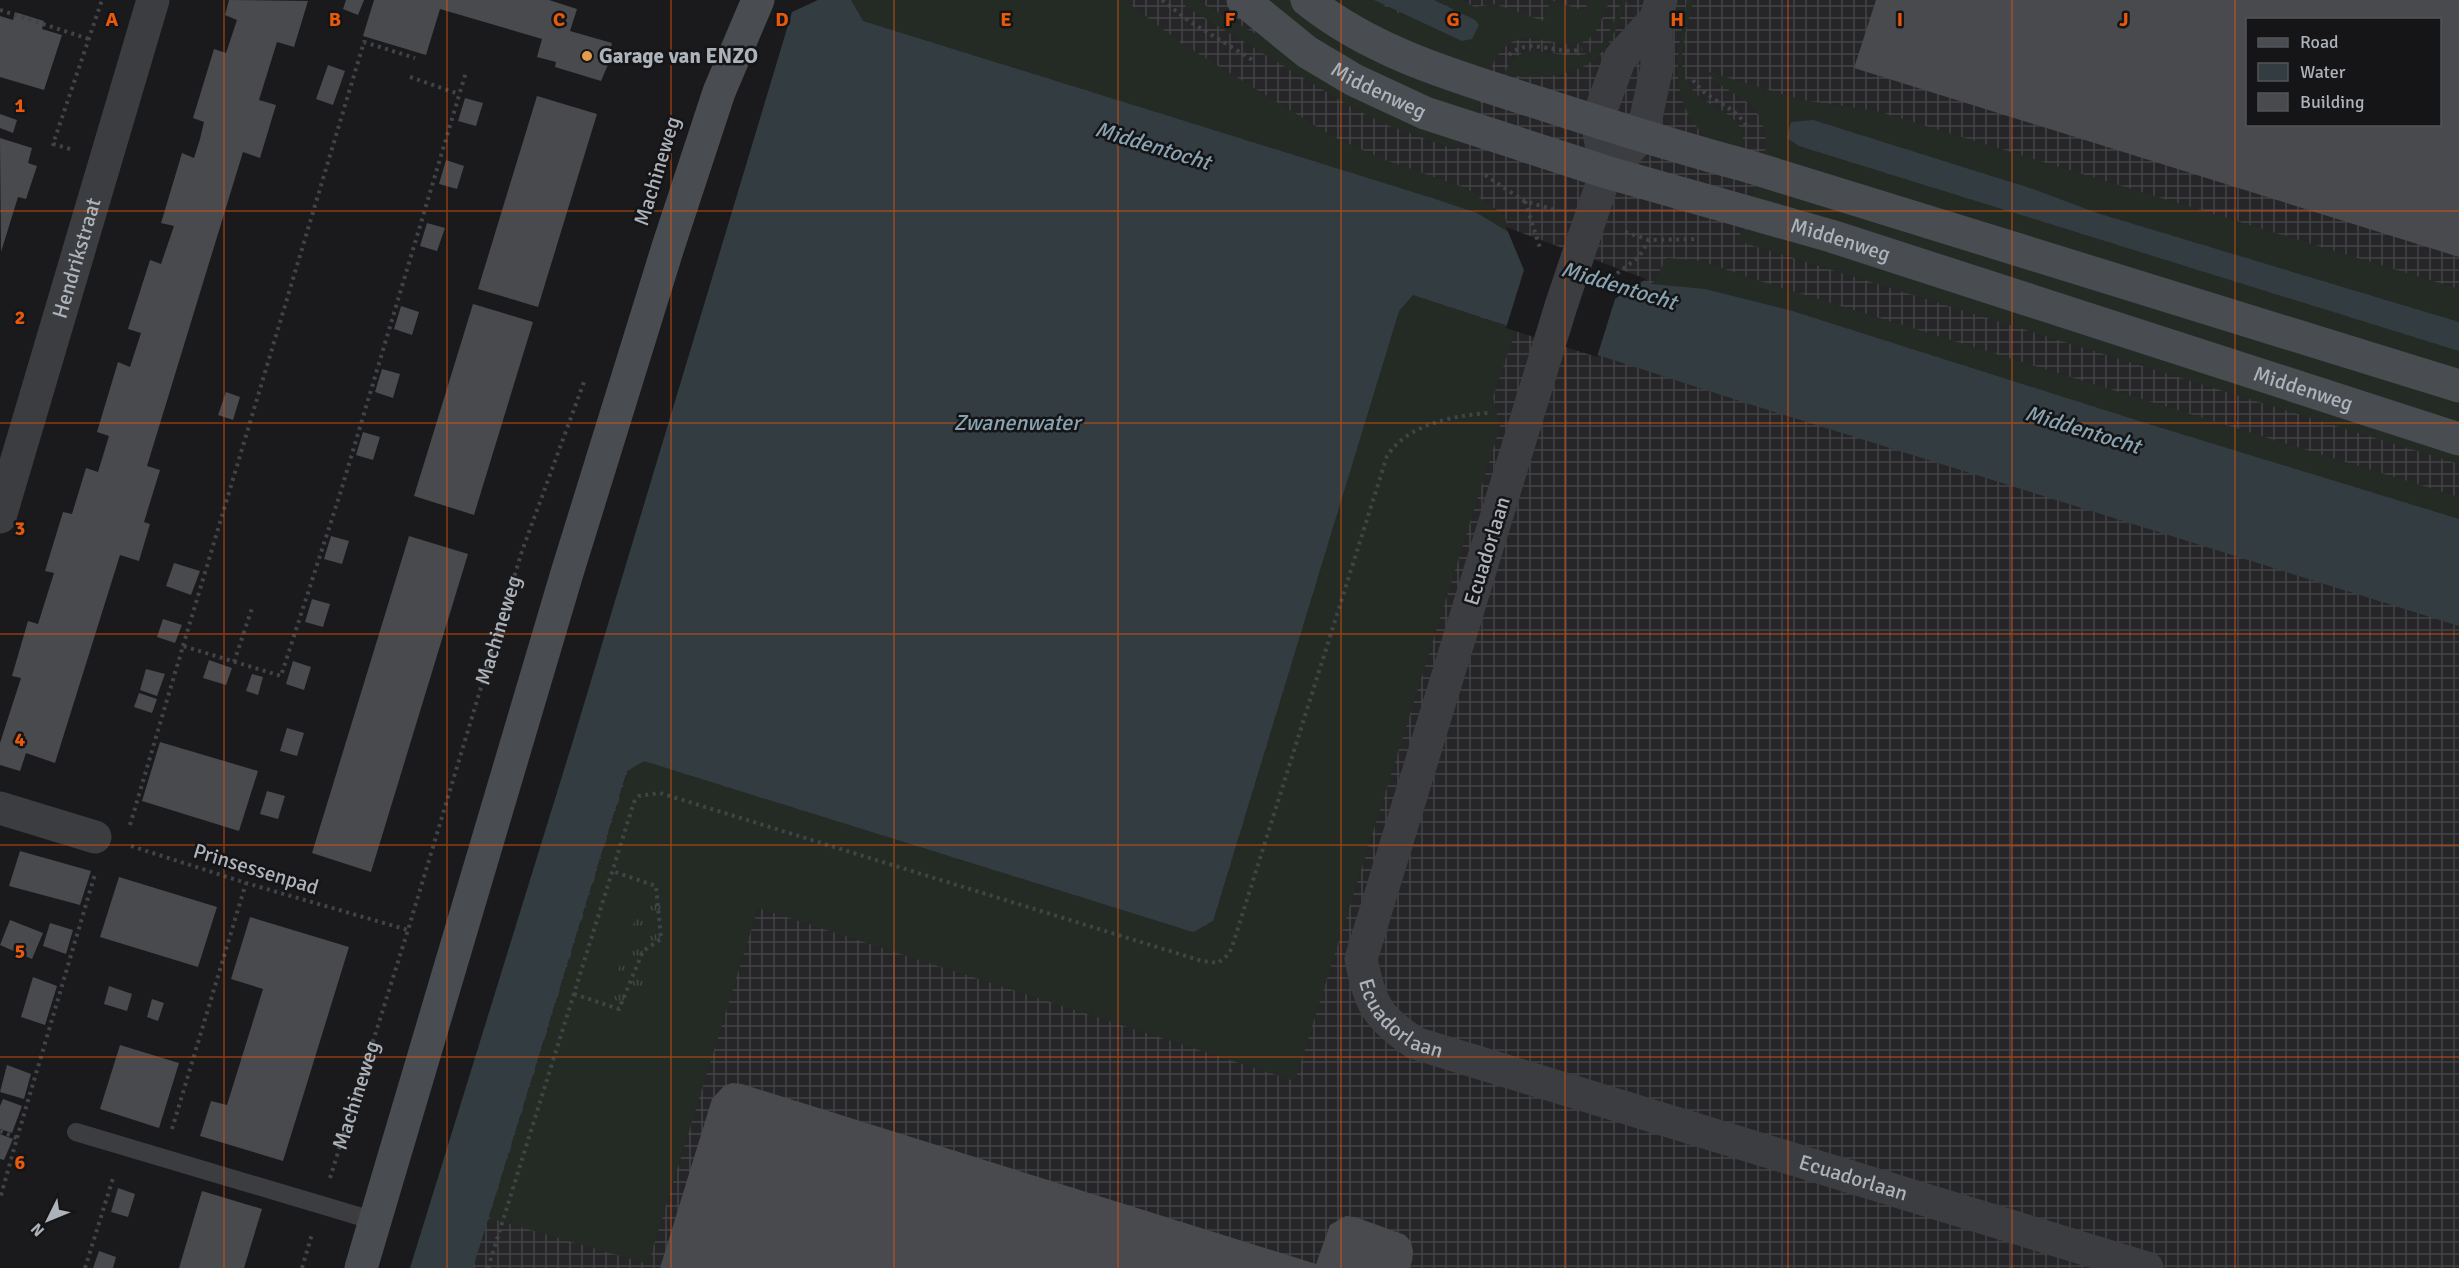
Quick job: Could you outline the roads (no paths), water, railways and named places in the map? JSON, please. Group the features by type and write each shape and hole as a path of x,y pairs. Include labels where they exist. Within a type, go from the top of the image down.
{"street":[{"name":"Hendrikstraat","path":"0,517 153,0"},
{"name":"Machineweg","path":"361,1268 567,573 665,258 719,92 758,0"},
{"name":"Middenweg","path":"1243,0 1307,52 1380,94 1450,122 1606,172 1832,236 2459,439"},
{"name":"Middenweg","path":"1307,0 1378,45 1430,68 1642,136 1744,165 2459,386"},
{"path":"1606,172 1597,121 1620,58 1659,9"},
{"path":"1606,172 1642,136 1657,67 1659,9"},
{"name":"Ecuadorlaan","path":"1606,172 1544,365 1362,959 1367,987 1376,1009 1393,1029 1415,1042 2147,1268"},
{"path":"0,808 108,840"}],"lane":[{"path":"76,1132 375,1221"}],"water":[{"name":"Zwanenwater","path":"818,0 851,0 863,21 1477,213 1510,233 1652,284 1705,289 1789,310 2459,519 2459,626 1746,403 1413,295 1399,311 1213,921 1193,932 644,761 627,771 473,1268 410,1268 572,744 792,12"},
{"path":"1374,0 1434,0 1475,20 1479,25 1472,39 1462,41"},
{"path":"1813,120 2033,189 2097,213 2459,322 2459,351 1799,146 1787,138 1791,122"}],"place":[{"name":"Garage van ENZO","path":"587,56"}],"water label":[{"name":"Middentocht","path":"1153,145"},
{"name":"Middentocht","path":"1619,285"},
{"name":"Middentocht","path":"2083,429"}]}
